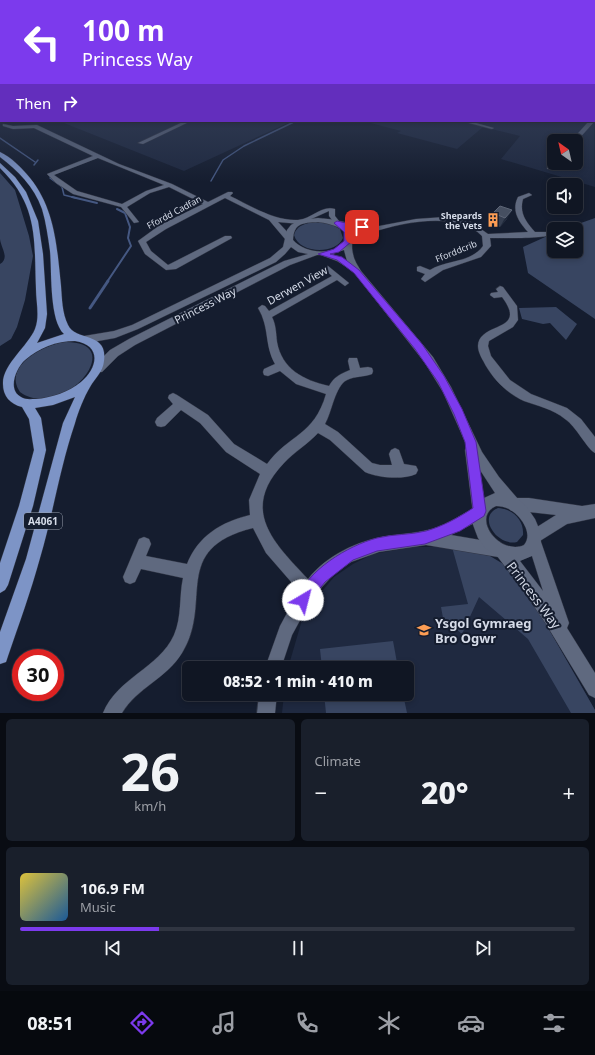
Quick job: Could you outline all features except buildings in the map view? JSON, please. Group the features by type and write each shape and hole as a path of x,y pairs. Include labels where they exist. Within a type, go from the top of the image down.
{"main road":[{"path":"0,154 14,164 34,185 47,212 56,256 61,320 65,329 74,337"},
{"name":"A4061","path":"0,165 12,176 25,193 37,228 40,261 42,318 38,333 22,358 10,373 8,382 9,390 14,397 26,404 40,405 56,402 71,395 84,386 98,369"},
{"name":"A4061","path":"22,358 42,344 58,339 74,337 87,340"},
{"path":"87,340 95,344 99,351 100,359 98,369"},
{"name":"A4061","path":"0,656 33,559 70,423 84,386"},
{"name":"A4061","path":"0,585 26,506 40,450 34,418 26,404"}],"street":[{"path":"141,143 187,122"},
{"path":"467,122 492,128"},
{"path":"580,134 591,122"},
{"path":"5,125 13,128 35,126 45,123"},
{"path":"35,126 98,156 170,186 209,205"},
{"path":"98,156 50,174 66,189 82,196 123,206 136,222"},
{"path":"123,206 148,192 170,186"},
{"name":"Ffordd Cadfan","path":"228,238 173,267 166,268 148,252 142,241 163,227 228,195 270,218 286,222 302,222"},
{"path":"529,195 520,198 517,205 518,216 534,235"},
{"name":"Princess Way","path":"87,340 115,334 135,327 273,260 286,249 291,228 328,209 333,210 332,216 347,232 349,256 357,272 429,360 459,413 470,442 494,481 529,519 566,639"},
{"name":"Ffordd Cadfan","path":"270,218 289,239"},
{"path":"302,222 320,219 337,223"},
{"name":"Fforddcrib","path":"337,223 362,227 381,227 447,219 470,224 486,236 487,246 480,254 440,268 428,277 420,269"},
{"name":"Fforddcrib","path":"348,241 361,233 381,227"},
{"path":"486,236 547,234"},
{"name":"Princess Way","path":"289,239 294,247 340,259 357,272"},
{"name":"Princess Way","path":"98,369 114,353 132,342 288,263 303,257 336,250 348,241"},
{"name":"Derwen View","path":"328,269 345,283"},
{"name":"Derwen View","path":"331,391 305,384 292,377 282,366 273,346 271,323 265,312 288,306 318,286 337,277"},
{"path":"499,293 514,310 514,320 510,326 487,337 484,345 486,356 507,386 524,396 564,411 583,428 595,447"},
{"path":"268,372 282,366"},
{"path":"309,591 269,547 261,535 255,510 257,497 268,472 281,457 308,437 317,426 326,412 333,384 359,368"},
{"path":"161,422 177,401 204,419 223,442 230,448 268,472"},
{"path":"317,426 334,436 369,468 380,471 406,470 395,454"},
{"name":"Princess Way","path":"470,442 480,528 485,536 534,590 566,639 595,689"},
{"path":"275,661 286,630 309,591 325,573 348,555 377,544 425,538 455,526 479,512 483,505 489,501 496,499 514,504 581,512 595,511"},
{"path":"534,539 563,519 581,512"},
{"path":"112,713 124,696 160,665 176,648 186,625 189,581 202,551 213,537 227,529 257,520"},
{"path":"425,538 500,551"},
{"name":"Princess Way","path":"500,551 510,555 526,553 531,548 534,539"},
{"path":"130,576 144,544"},
{"path":"137,561 192,572"},
{"path":"266,713 267,701"}],"shaded area":[{"path":"62,122 290,122 184,171"},
{"path":"367,122 594,122 595,187 583,183 583,178 565,178 501,159 520,136 483,127 457,149 397,133 401,131"},
{"path":"0,173 15,190 29,236 33,256 25,300 17,327 11,339 0,346 0,264 3,262 5,256 0,239"},
{"path":"595,218 595,319 528,273 523,247 547,236 547,258 583,258 583,222"},
{"path":"307,223 329,223 340,229 343,238 339,244 326,250 318,250 303,246 297,241 294,235 298,228"},
{"path":"556,307 577,324 566,340 550,323 543,324 522,319 519,308"},
{"path":"64,342 83,345 92,353 91,365 83,378 70,389 54,397 37,399 20,392 16,383 16,374 28,358 46,347"},
{"path":"498,508 513,513 522,525 523,535 517,542 503,540 492,530 489,524 489,518 492,512"},
{"name":"Ysgol Gymraeg Bro Ogwr","path":"413,547 452,547 490,556 531,598 595,710 595,713 282,713 283,701 414,701 414,661 290,661 302,620 318,596 334,577 353,564 373,554"},
{"path":"452,547 490,556 505,565 531,598 595,710 595,713 571,713 528,639 479,597 462,634 443,618 441,607 468,604"},
{"path":"393,641 397,661 321,661 320,649"},
{"path":"325,701 404,701 407,713 326,713"}],"waterway":[{"path":"211,181 223,160 244,146 294,122"},
{"path":"0,138 35,162"},
{"path":"34,165 38,160"},
{"path":"50,178 62,187 64,195 72,197"},
{"path":"72,197 97,203"},
{"path":"72,197 76,198"},
{"path":"107,282 131,246 128,238 130,227 125,213 117,209"},
{"path":"90,308 108,281"}],"place":[{"name":"Shepards the Vets","path":"493,220"},
{"name":"Ysgol Gymraeg Bro Ogwr","path":"424,630"}],"route":[{"path":"303,600 320,578 348,555 377,544 425,538 455,526 479,513 480,511 470,442 459,413 441,379 429,360 357,272 340,259 321,254 343,247 348,242 349,237 347,232 337,223 362,227"}]}
